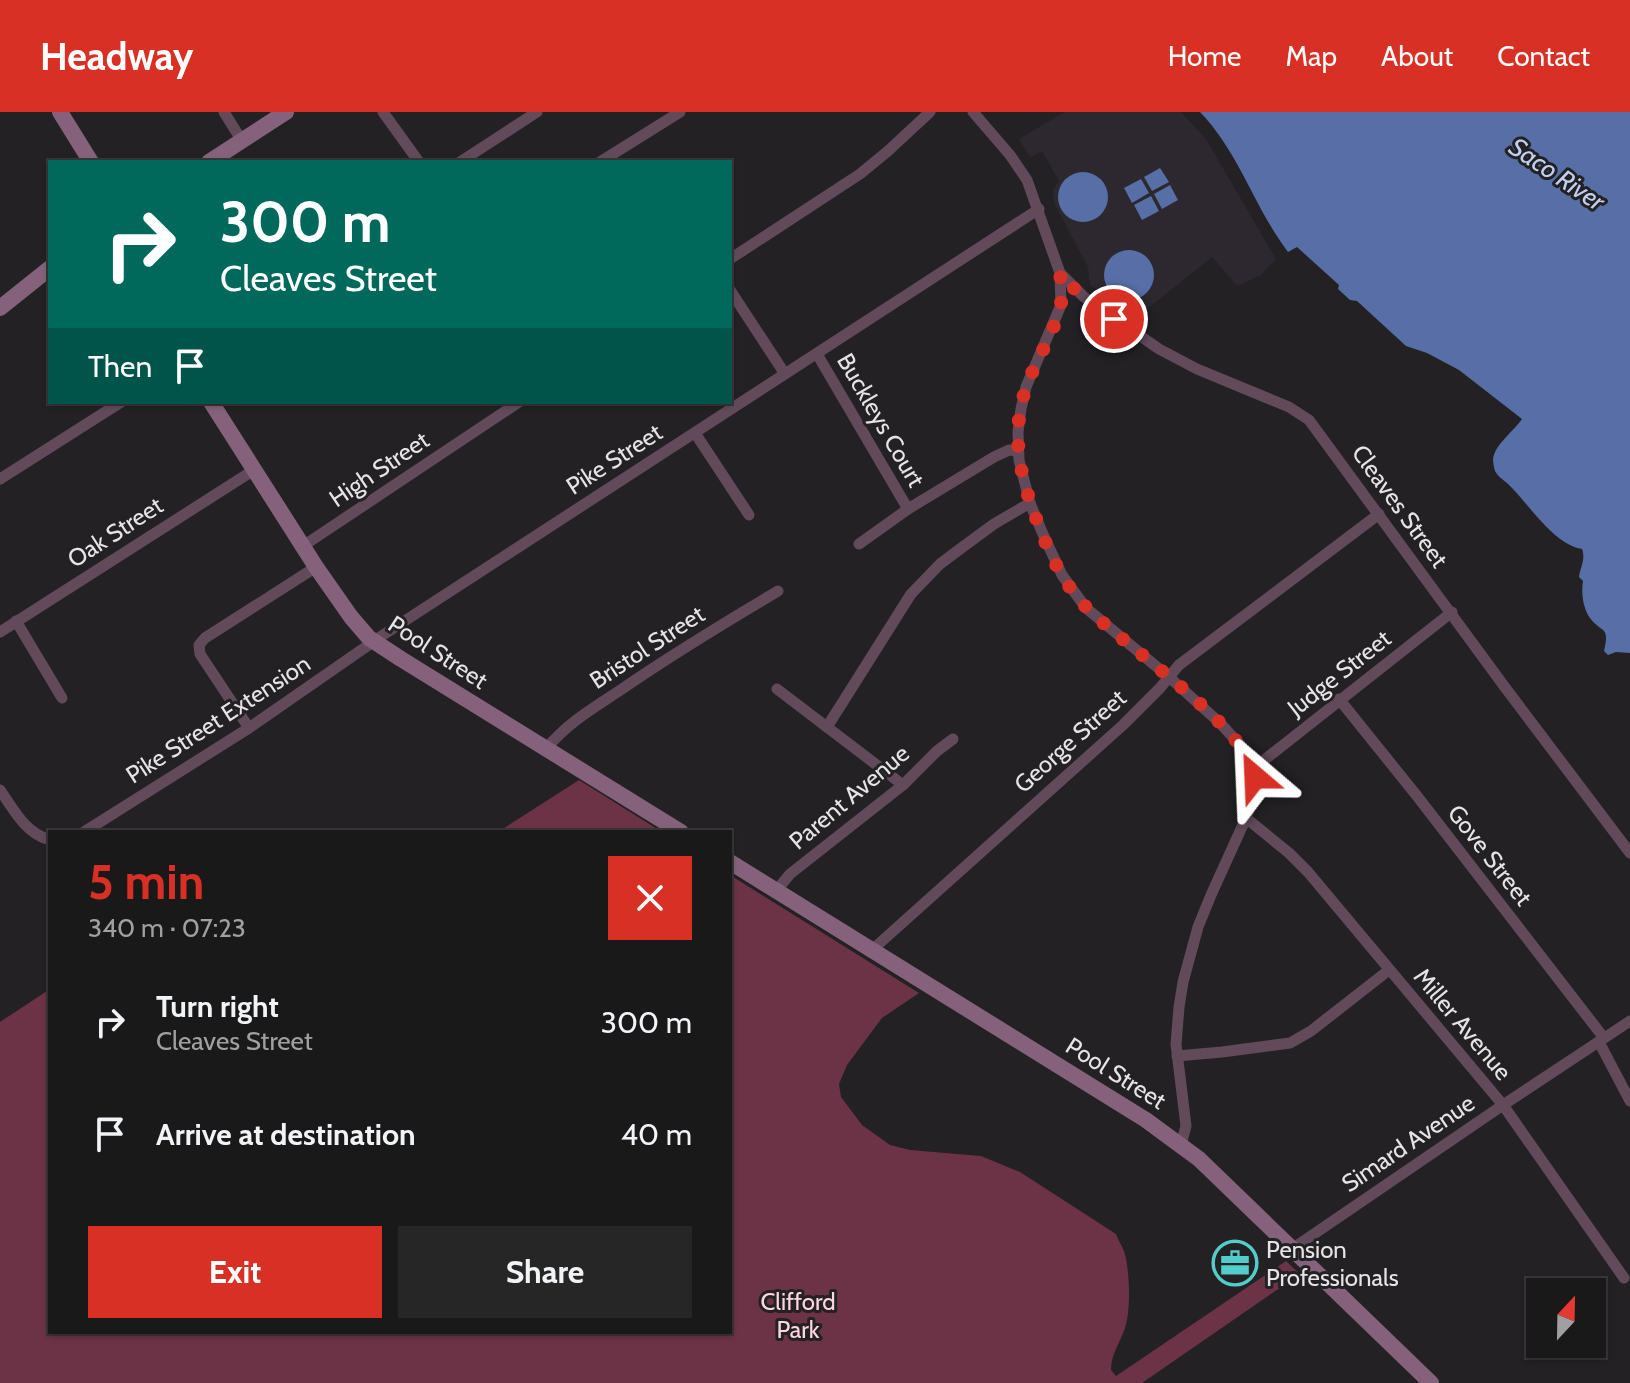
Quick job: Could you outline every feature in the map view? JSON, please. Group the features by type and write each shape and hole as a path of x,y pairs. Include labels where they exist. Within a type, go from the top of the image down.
{"main road":[{"path":"60,112 90,160"},
{"path":"212,160 286,112"},
{"path":"0,308 48,270"},
{"name":"Pool Street","path":"212,404 316,567 351,617 374,641 678,830"},
{"name":"Pool Street","path":"732,863 1146,1120 1181,1145 1222,1180 1431,1383"}],"street":[{"path":"224,112 242,141"},
{"path":"383,112 418,160"},
{"path":"463,160 537,112"},
{"path":"603,160 680,112"},
{"path":"732,258 860,174 930,112"},
{"path":"973,112 1010,155 1030,185 1060,273 1061,305 1023,399 1017,451 1030,503 1053,558 1080,600 1220,723 1242,747 1254,768 1255,787 1246,818 1211,895 1188,961 1179,1007 1177,1056 1186,1126 1181,1145"},
{"name":"Pike Street","path":"374,641 1039,209"},
{"name":"Cleaves Street","path":"1060,273 1084,297 1159,349 1197,369 1289,407 1313,425 1630,853"},
{"path":"732,293 785,374"},
{"name":"Buckleys Court","path":"817,354 908,509"},
{"path":"0,479 118,404"},
{"name":"High Street","path":"303,546 516,404"},
{"path":"695,433 749,515"},
{"path":"859,544 908,509 994,457 1009,450 1017,451"},
{"name":"Oak Street","path":"0,632 254,470"},
{"path":"827,727 911,594 960,549 1030,503"},
{"name":"George Street","path":"872,950 1123,725 1179,665 1379,514"},
{"path":"249,728 200,654 199,645 205,638 316,567"},
{"name":"Bristol Street","path":"546,749 567,727 636,679 778,591"},
{"name":"Judge Street","path":"1254,768 1452,612"},
{"path":"16,621 62,698"},
{"name":"Pike Street Extension","path":"87,830 249,728 374,641"},
{"path":"777,689 903,785"},
{"name":"Gove Street","path":"1339,699 1417,796 1601,1040 1630,1101"},
{"name":"Parent Avenue","path":"776,891 790,874 903,785 953,739"},
{"path":"0,790 27,827 35,835 48,840"},
{"name":"Miller Avenue","path":"1246,818 1297,860 1503,1105 1624,1278"},
{"path":"1177,1056 1290,1043 1311,1031 1389,970"},
{"name":"Simard Avenue","path":"1292,1249 1630,1021"}],"shaded area":[{"path":"1065,112 1181,112 1206,139 1276,259 1261,275 1237,286 1212,257 1136,318 1090,285 1088,267 1054,203 1053,190 1059,181 1042,151 1030,157 1019,139"}],"green space":[{"path":"579,780 659,830 501,830"},
{"name":"Clifford Park","path":"732,876 919,993 882,1018 847,1065 839,1084 841,1097 862,1125 890,1145 910,1150 981,1156 1020,1172 1116,1234 1126,1259 1129,1290 1127,1320 1111,1364 1116,1376 1286,1261 1300,1274 1142,1383 0,1383 0,1022 48,990 48,1334 732,1334"}],"water":[{"name":"Saco River","path":"1200,112 1630,112 1630,653 1608,655 1604,651 1605,633 1590,618 1583,600 1583,581 1579,577 1582,549 1561,540 1552,532 1495,471 1494,453 1522,419 1459,370 1406,346 1357,301 1350,300 1338,289 1339,285 1297,247 1288,252 1226,145"},
{"path":"1160,168 1169,182 1152,191 1144,177"},
{"path":"1073,173 1093,173 1107,187 1107,207 1093,221 1073,221 1059,207 1059,187"},
{"path":"1141,179 1149,193 1132,203 1124,188"},
{"path":"1170,185 1178,200 1162,209 1154,194"},
{"path":"1151,196 1159,211 1142,220 1134,205"},
{"path":"1119,251 1139,251 1153,265 1153,285 1139,299 1119,299 1105,285 1105,265"}],"place":[{"name":"Pension Professionals","path":"1235,1263"}],"route":[{"path":"1114,319 1084,297 1060,273 1061,305 1026,387 1019,421 1017,451 1030,503 1053,558 1080,600 1220,723 1246,752 1255,777"}]}
